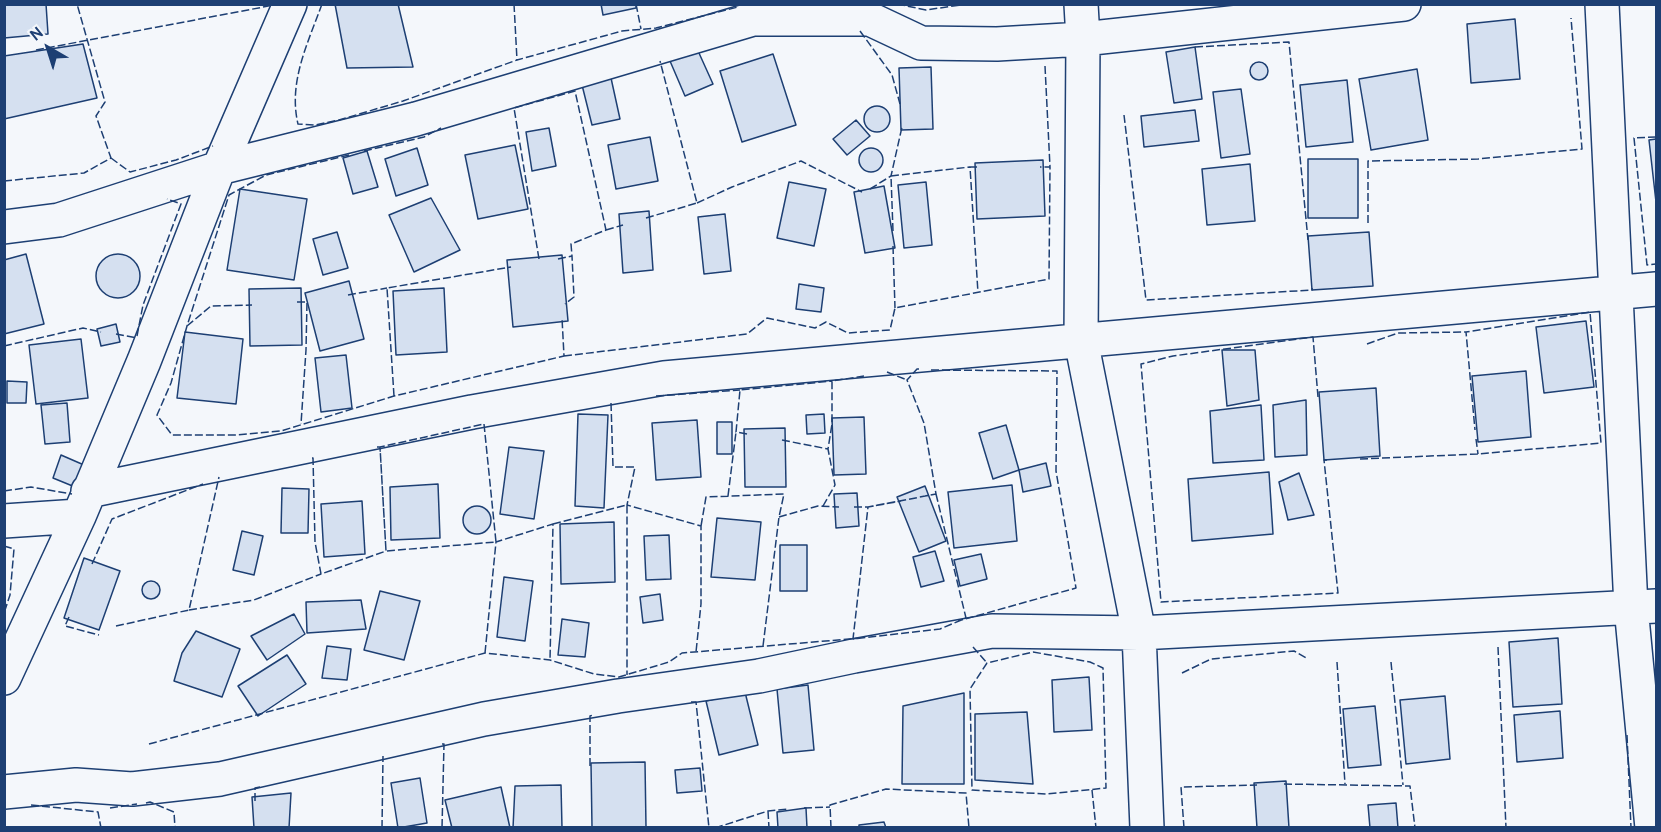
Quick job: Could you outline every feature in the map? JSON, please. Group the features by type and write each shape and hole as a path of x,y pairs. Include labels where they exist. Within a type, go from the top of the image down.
{"street":[{"path":"4,678 83,504 144,361 219,168 290,4"},
{"path":"1081,4 1083,39 1081,340 1139,633 1147,828"},
{"path":"4,227 59,220 219,168 416,119 753,19 870,19 921,43 997,44 1083,39 1404,4"},
{"path":"1602,4 1617,292 1644,607 1653,828"},
{"path":"4,521 472,412 664,378 1656,289"},
{"path":"4,792 76,785 132,789 220,779 484,720 618,696 759,676 992,631 1139,633 1644,607"}],"building":[{"path":"4,4 46,4 48,34 4,38"},
{"path":"335,4 398,4 413,67 347,68"},
{"path":"601,4 636,4 636,8 603,15"},
{"path":"1515,19 1520,79 1471,83 1467,24"},
{"path":"694,42 713,84 685,96 667,54"},
{"path":"83,44 97,98 4,119 4,56"},
{"path":"1195,47 1202,99 1174,103 1166,52"},
{"path":"773,54 796,125 742,142 720,71"},
{"path":"1259,62 1265,65 1268,71 1265,77 1259,80 1253,77 1250,71 1253,65"},
{"path":"931,67 933,129 901,130 899,68"},
{"path":"1417,69 1428,140 1371,150 1359,79"},
{"path":"611,78 620,119 592,125 582,85"},
{"path":"1347,80 1353,142 1306,147 1300,85"},
{"path":"1241,89 1250,154 1221,158 1213,92"},
{"path":"877,106 886,110 890,119 886,128 877,132 868,128 864,119 868,110"},
{"path":"1195,110 1199,141 1144,147 1141,116"},
{"path":"856,120 870,136 847,155 833,139"},
{"path":"549,128 556,166 532,171 526,132"},
{"path":"650,137 658,181 616,189 608,145"},
{"path":"1656,139 1656,202 1649,140"},
{"path":"515,145 528,209 478,219 465,155"},
{"path":"417,148 428,185 396,196 385,159"},
{"path":"871,148 879,152 883,160 879,168 871,172 863,168 859,160 863,152"},
{"path":"367,151 378,187 353,194 343,158"},
{"path":"1308,159 1358,159 1358,218 1308,218"},
{"path":"1043,160 1045,216 977,219 975,163"},
{"path":"1250,164 1255,221 1207,225 1202,169"},
{"path":"789,182 826,189 814,246 777,238"},
{"path":"926,182 932,245 904,248 898,185"},
{"path":"884,186 895,248 865,253 854,192"},
{"path":"240,189 307,199 294,280 227,270"},
{"path":"431,198 460,250 414,272 389,215"},
{"path":"649,211 653,270 623,273 619,214"},
{"path":"725,214 731,271 704,274 698,217"},
{"path":"337,232 348,268 323,275 313,239"},
{"path":"1369,232 1373,286 1312,290 1308,236"},
{"path":"26,254 44,324 4,334 4,260"},
{"path":"118,254 134,260 140,276 134,292 118,298 102,292 96,276 102,260"},
{"path":"562,255 568,321 513,327 507,260"},
{"path":"349,281 364,339 320,351 305,293"},
{"path":"799,284 824,288 821,312 796,309"},
{"path":"301,288 302,345 250,346 249,289"},
{"path":"444,288 447,352 396,355 393,291"},
{"path":"1586,321 1594,387 1544,393 1536,327"},
{"path":"116,324 120,342 101,346 97,329"},
{"path":"185,332 243,339 236,404 177,398"},
{"path":"81,339 88,398 36,404 29,345"},
{"path":"1222,350 1255,350 1259,400 1227,406"},
{"path":"346,355 352,408 321,412 315,358"},
{"path":"1526,371 1531,437 1478,442 1472,376"},
{"path":"7,381 27,382 26,403 7,403"},
{"path":"1376,388 1380,456 1324,460 1319,392"},
{"path":"1306,400 1307,455 1275,457 1273,405"},
{"path":"67,403 70,442 45,444 41,405"},
{"path":"1261,405 1264,460 1213,463 1210,411"},
{"path":"578,414 608,415 604,508 575,506"},
{"path":"824,414 825,433 807,434 806,415"},
{"path":"864,417 866,474 834,475 832,418"},
{"path":"697,420 701,477 656,480 652,423"},
{"path":"717,422 732,422 732,454 717,454"},
{"path":"1006,425 1019,470 993,479 979,433"},
{"path":"785,428 786,487 745,487 744,429"},
{"path":"509,447 544,451 534,519 500,514"},
{"path":"61,455 84,465 75,487 53,478"},
{"path":"1046,463 1051,486 1023,492 1019,470"},
{"path":"1269,472 1273,534 1192,541 1188,479"},
{"path":"1299,473 1314,515 1288,520 1279,482"},
{"path":"438,484 440,538 391,540 390,487"},
{"path":"1012,485 1017,541 954,548 948,492"},
{"path":"925,486 946,541 919,552 897,497"},
{"path":"282,488 309,489 308,533 281,533"},
{"path":"857,493 859,526 836,528 834,494"},
{"path":"362,501 365,554 324,557 321,504"},
{"path":"477,506 487,510 491,520 487,530 477,534 467,530 463,520 467,510"},
{"path":"717,518 761,522 755,580 711,577"},
{"path":"614,522 615,582 561,584 560,524"},
{"path":"242,531 263,536 254,575 233,570"},
{"path":"669,535 671,579 646,580 644,536"},
{"path":"780,545 807,545 807,591 780,591"},
{"path":"935,551 944,581 921,587 913,557"},
{"path":"981,554 987,579 960,586 954,560"},
{"path":"84,558 120,571 99,630 64,618"},
{"path":"504,577 533,581 525,641 497,637"},
{"path":"151,581 157,584 160,590 157,596 151,599 145,596 142,590 145,584"},
{"path":"380,591 420,601 404,660 364,650"},
{"path":"660,594 663,620 643,623 640,597"},
{"path":"361,600 366,629 307,633 306,602"},
{"path":"294,614 305,634 267,660 251,636"},
{"path":"562,619 589,623 585,657 558,655"},
{"path":"196,631 240,649 222,697 174,681 182,653"},
{"path":"1558,638 1562,704 1513,707 1509,642"},
{"path":"327,646 351,649 347,680 322,678"},
{"path":"287,655 306,684 258,716 238,686"},
{"path":"1089,677 1092,730 1054,732 1052,680"},
{"path":"808,685 814,750 783,753 777,689"},
{"path":"745,692 758,745 719,755 706,701"},
{"path":"964,693 964,784 902,784 903,706"},
{"path":"1445,696 1450,759 1406,764 1400,700"},
{"path":"1375,706 1381,765 1348,768 1343,709"},
{"path":"1560,711 1563,758 1517,762 1514,715"},
{"path":"1027,712 1033,784 975,780 975,714"},
{"path":"645,762 646,827 592,827 591,763"},
{"path":"700,768 702,791 677,793 675,770"},
{"path":"420,778 427,823 398,828 391,783"},
{"path":"1286,781 1289,828 1257,828 1254,783"},
{"path":"561,785 562,828 513,828 515,786"},
{"path":"501,787 510,828 452,828 445,800"},
{"path":"291,793 289,828 254,828 252,797"},
{"path":"1396,803 1398,828 1370,828 1368,805"},
{"path":"806,808 807,828 778,828 777,812"},
{"path":"884,822 886,828 859,828 859,825"}],"fence":[{"path":"4,181 84,173 111,158 96,116 105,102 77,4"},
{"path":"322,4 301,63 296,93 298,124 315,125 339,120 403,101 517,60 622,31 656,28 738,7"},
{"path":"514,4 517,60"},
{"path":"636,4 641,29"},
{"path":"897,4 926,10 967,4"},
{"path":"36,50 274,5"},
{"path":"1368,223 1368,161 1478,159 1582,149 1571,18"},
{"path":"860,31 892,75 900,104"},
{"path":"1195,47 1289,42 1308,240"},
{"path":"646,218 697,203 660,61"},
{"path":"1045,66 1050,167"},
{"path":"539,259 514,108 575,91 606,230 571,244 572,256"},
{"path":"1124,115 1146,300 1312,290 1312,288"},
{"path":"870,189 891,176 902,127"},
{"path":"364,151 424,137 441,128"},
{"path":"1656,137 1634,138 1647,265 1656,264"},
{"path":"111,158 130,172 176,160 213,146"},
{"path":"349,155 266,175 229,195 171,383 157,415 172,435 236,435 281,431 394,396 564,356 562,318"},
{"path":"697,203 801,161 862,192"},
{"path":"977,167 970,167 978,293"},
{"path":"893,231 891,176 970,167"},
{"path":"564,356 747,334 767,318 815,328 826,322 848,333 890,330 895,308 1049,279 1050,167 1040,167"},
{"path":"137,336 143,305 181,204 167,199"},
{"path":"606,230 623,225"},
{"path":"893,246 895,308"},
{"path":"558,259 572,256 574,297 565,304"},
{"path":"394,396 387,288 511,267"},
{"path":"348,295 387,288"},
{"path":"297,302 307,302 301,424"},
{"path":"187,326 211,306 252,305"},
{"path":"1360,459 1478,454 1601,443 1590,312 1466,332 1475,430"},
{"path":"4,346 83,328 101,332"},
{"path":"1367,344 1398,333 1466,332"},
{"path":"116,334 137,338"},
{"path":"1318,397 1313,337 1173,356 1141,364 1161,602 1338,593 1324,460 1327,460"},
{"path":"919,369 907,380 924,423 936,494 925,496"},
{"path":"931,370 1057,371 1056,471 1076,588 958,621"},
{"path":"887,372 907,380"},
{"path":"823,506 835,485 828,449 832,424 832,381 864,376"},
{"path":"747,434 736,432 740,390 832,381"},
{"path":"656,396 740,390"},
{"path":"611,403 613,467 635,467 627,505 701,526 701,604 696,652"},
{"path":"484,424 496,542 386,551 380,447 484,424"},
{"path":"728,496 736,432"},
{"path":"1476,439 1478,454"},
{"path":"782,440 828,449"},
{"path":"312,458 315,542 321,574 386,551 380,447 377,447"},
{"path":"116,626 189,610 219,477"},
{"path":"92,564 112,519 203,484"},
{"path":"4,491 31,487 72,494"},
{"path":"701,526 706,497 784,494 779,517 763,646"},
{"path":"936,494 966,618 940,629 853,639 868,507 936,494"},
{"path":"854,507 901,501"},
{"path":"553,524 627,505 627,675"},
{"path":"779,517 818,506 839,507"},
{"path":"485,653 496,542 553,524 550,660"},
{"path":"4,546 14,549 10,595 4,613"},
{"path":"189,610 254,600 321,574"},
{"path":"69,617 65,626 99,635"},
{"path":"149,744 485,653 550,660 594,674 619,677 669,662 682,653 861,638"},
{"path":"973,647 987,663"},
{"path":"1498,647 1506,828"},
{"path":"1182,673 1211,659 1294,651 1308,659"},
{"path":"1033,652 1090,662 1103,668 1106,788 1047,794 972,790 970,689 987,663 1033,652"},
{"path":"1337,662 1345,784"},
{"path":"1391,662 1403,785"},
{"path":"691,702 696,702 709,828"},
{"path":"590,766 590,716 593,715"},
{"path":"1627,735 1631,828"},
{"path":"442,744 444,744 442,828"},
{"path":"382,828 383,756"},
{"path":"1284,784 1410,786 1415,828"},
{"path":"1184,828 1181,787 1257,785"},
{"path":"255,801 255,788 260,787"},
{"path":"831,828 830,805 886,789 966,793 969,828"},
{"path":"1092,790 1096,828"},
{"path":"146,803 150,802 174,812 175,828"},
{"path":"110,808 137,804"},
{"path":"31,805 98,812 101,828"},
{"path":"804,808 830,807"},
{"path":"715,828 768,811 789,809"},
{"path":"768,811 769,828"}]}
